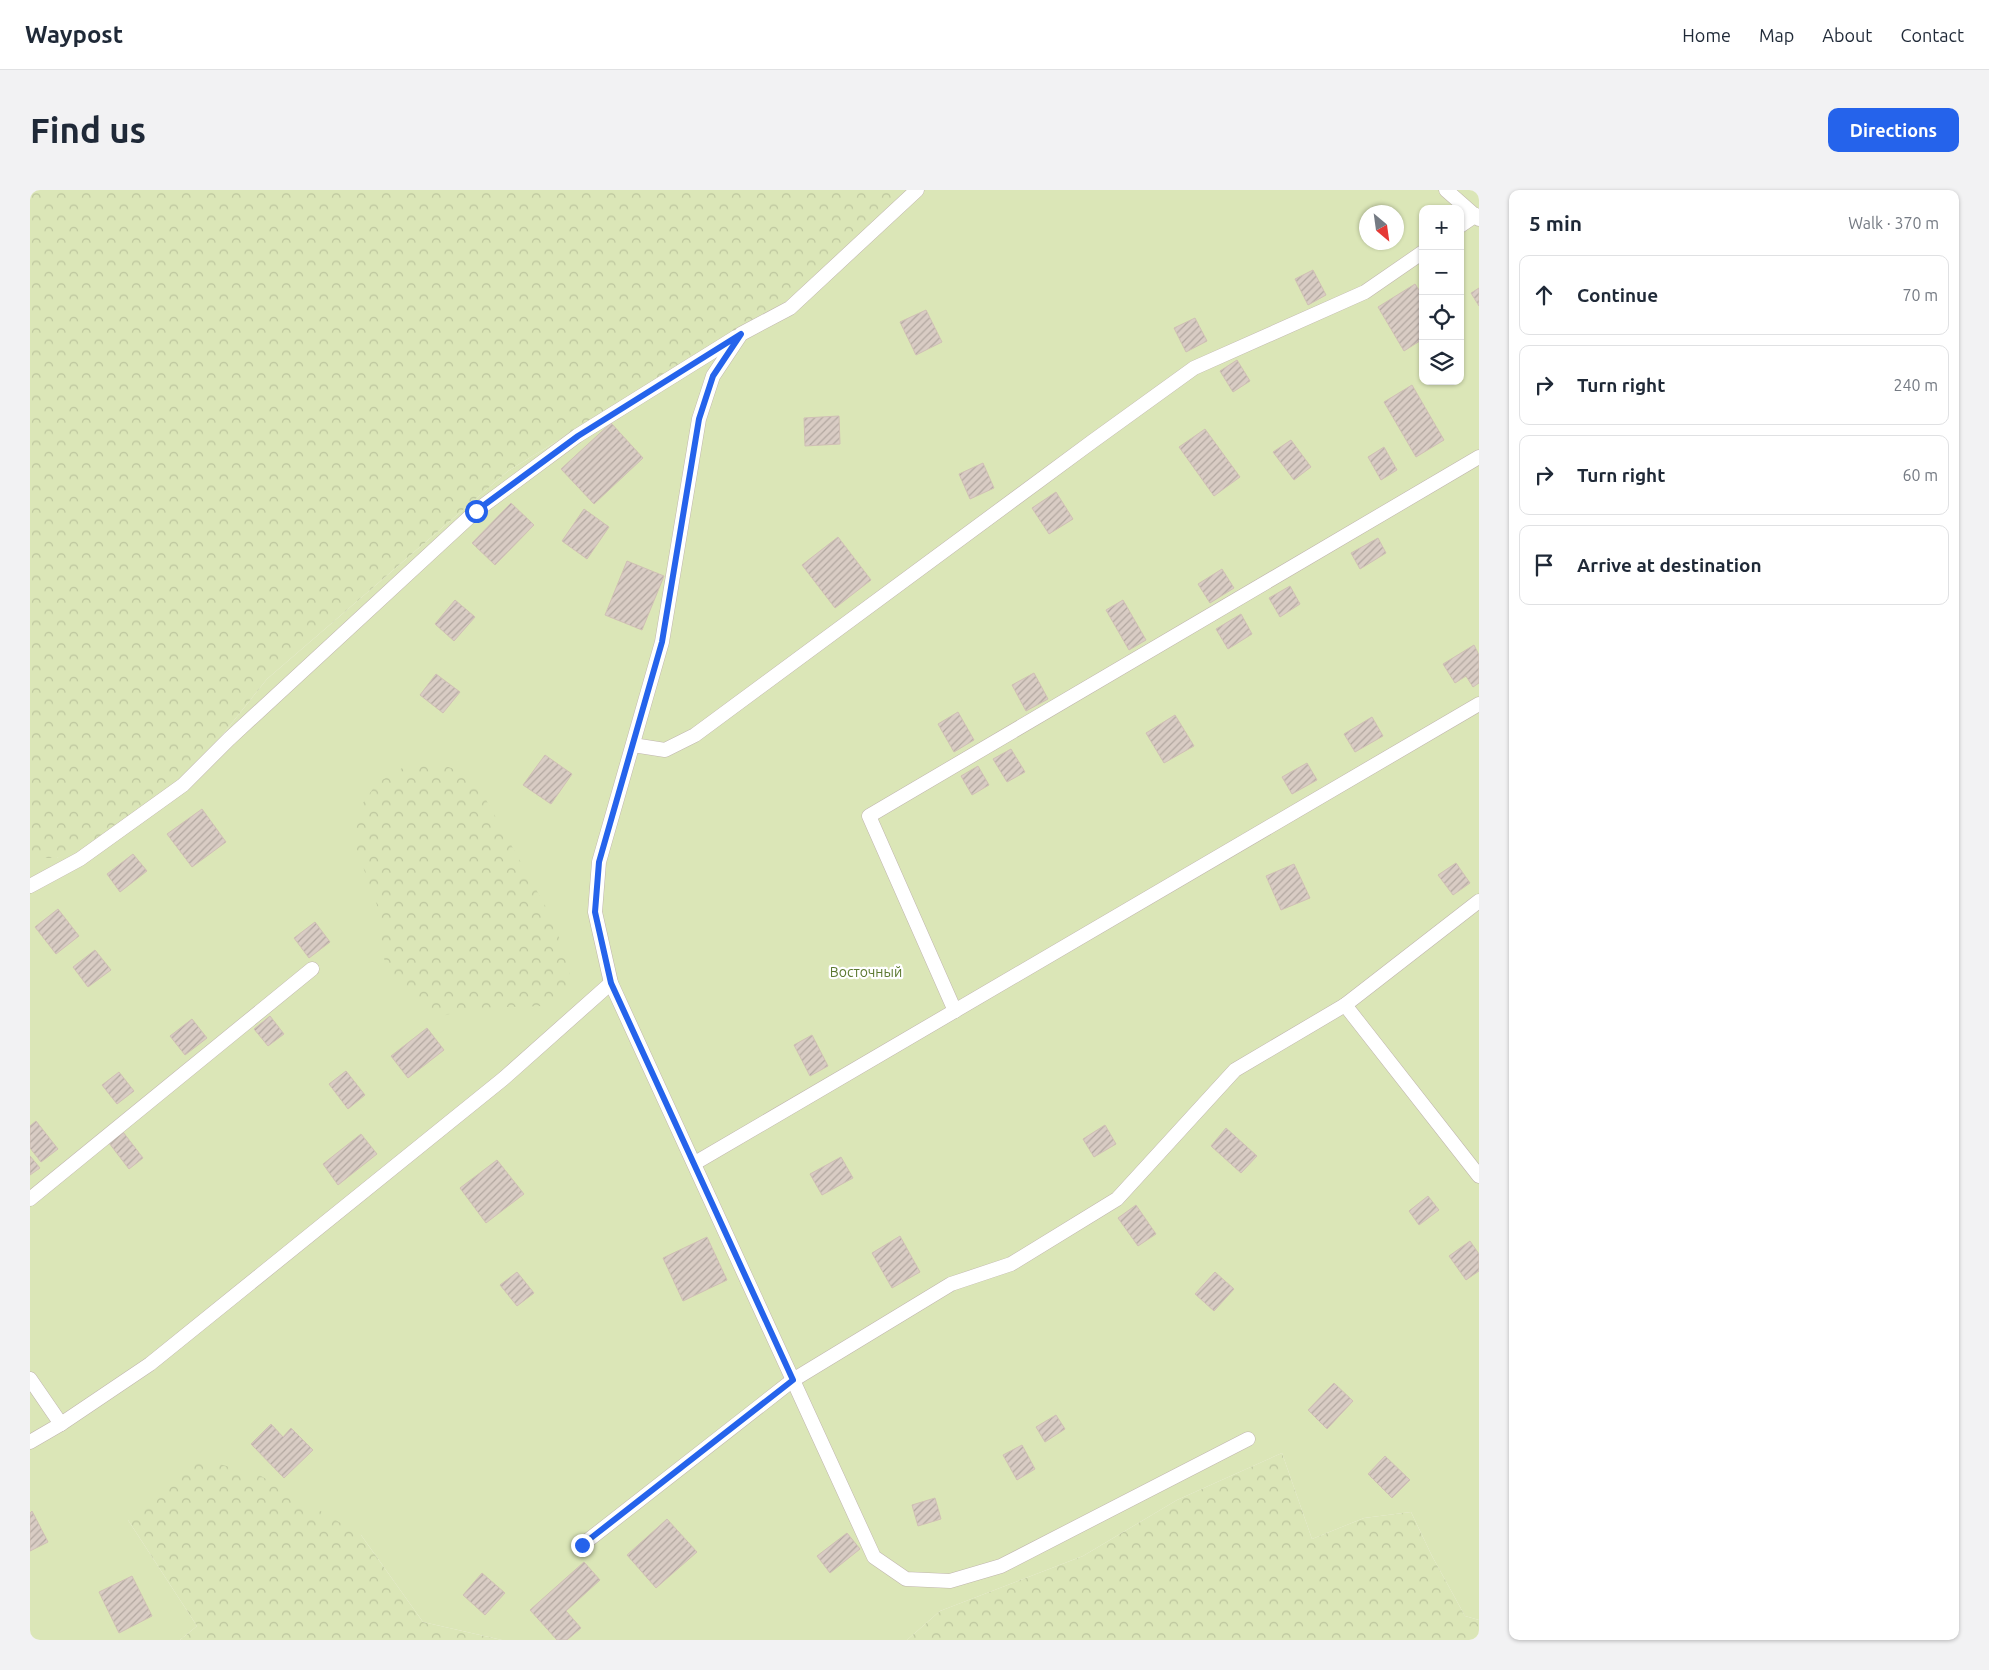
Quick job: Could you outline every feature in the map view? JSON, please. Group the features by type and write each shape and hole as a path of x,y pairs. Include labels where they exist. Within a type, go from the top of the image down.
{"lane":[{"path":"30,886 80,859 183,785 229,739 476,511 578,436 741,334 790,308 917,190"},
{"path":"1446,190 1477,217 1464,224"},
{"path":"633,745 665,750 695,735 1194,368 1365,292 1419,255"},
{"path":"741,334 713,376 699,419 662,642 599,862 595,912 611,983 874,1557 906,1579 950,1581 1001,1566 1248,1439"},
{"path":"955,1011 869,816 1479,457"},
{"path":"695,1163 1479,704"},
{"path":"582,1545 793,1380 951,1284 1011,1264 1116,1199 1235,1070 1345,1005 1479,901"},
{"path":"30,1199 312,969"},
{"path":"30,1442 61,1424 150,1364 503,1079 611,983"},
{"path":"1345,1005 1479,1176"},
{"path":"30,1379 61,1424"}],"green space":[{"path":"30,190 909,190 804,291 508,471 267,679 216,743 179,781 105,835 57,858 30,858"},
{"name":"Восточный","path":"909,190 1479,190 1479,1620 1465,1616 1432,1556 1411,1512 1364,1518 1312,1539 1282,1453 1177,1500 1083,1556 940,1611 907,1640 502,1640 423,1622 361,1535 128,1520 197,1626 180,1640 30,1640 30,858 57,858 216,743 267,679 508,471 804,291"},
{"path":"437,763 454,769 480,789 547,909 567,956 571,987 562,1001 545,1006 473,1008 442,1016 426,1011 400,987 383,957 378,908 354,842 358,810 377,783 404,767"},
{"path":"1282,1453 1312,1539 1364,1518 1411,1512 1432,1556 1465,1616 1479,1620 1479,1640 907,1640 940,1611 1083,1556 1177,1500"},
{"path":"202,1459 261,1476 361,1535 423,1622 502,1640 180,1640 197,1626 128,1520 153,1492"}],"building":[{"path":"1313,270 1326,295 1308,305 1295,279"},
{"path":"1415,284 1419,290 1419,342 1404,351 1378,307"},
{"path":"1479,288 1479,306 1471,293"},
{"path":"926,310 942,342 916,355 900,322"},
{"path":"1195,318 1207,341 1186,352 1174,328"},
{"path":"1237,360 1250,381 1233,392 1220,371"},
{"path":"1412,385 1444,440 1416,457 1384,402"},
{"path":"839,416 840,444 805,446 804,418"},
{"path":"611,423 643,458 594,504 561,469"},
{"path":"1205,429 1240,477 1214,496 1179,447"},
{"path":"1291,440 1311,467 1294,480 1273,452"},
{"path":"1384,447 1397,470 1381,480 1368,457"},
{"path":"983,463 994,488 970,499 959,474"},
{"path":"1056,492 1073,519 1049,534 1032,508"},
{"path":"511,503 534,525 495,565 472,543"},
{"path":"584,509 609,527 587,559 562,541"},
{"path":"838,537 871,580 835,608 802,565"},
{"path":"1378,538 1386,553 1360,569 1351,553"},
{"path":"627,561 664,576 642,630 605,615"},
{"path":"1222,569 1234,588 1210,603 1198,584"},
{"path":"1290,586 1300,604 1280,617 1269,598"},
{"path":"455,600 475,617 454,641 435,624"},
{"path":"1123,600 1146,640 1129,650 1106,610"},
{"path":"1241,614 1252,634 1228,649 1216,629"},
{"path":"1474,645 1479,655 1479,683 1473,687 1466,676 1455,683 1443,664"},
{"path":"1034,673 1048,699 1026,711 1012,685"},
{"path":"436,674 460,692 443,713 420,695"},
{"path":"958,712 974,740 954,752 938,724"},
{"path":"1175,715 1194,746 1164,763 1146,733"},
{"path":"1372,717 1383,736 1355,752 1344,734"},
{"path":"1011,749 1025,772 1007,782 993,759"},
{"path":"545,755 572,774 551,804 523,785"},
{"path":"1307,763 1317,780 1292,794 1282,777"},
{"path":"978,766 989,785 972,795 961,776"},
{"path":"202,809 226,842 192,867 167,834"},
{"path":"133,854 147,871 120,892 107,874"},
{"path":"1456,863 1470,883 1453,895 1438,875"},
{"path":"1294,864 1310,898 1281,910 1266,876"},
{"path":"58,909 79,936 56,954 35,927"},
{"path":"315,922 330,942 309,958 294,938"},
{"path":"95,950 111,970 88,987 73,967"},
{"path":"270,1016 284,1034 268,1046 254,1029"},
{"path":"192,1019 207,1038 185,1055 170,1036"},
{"path":"427,1028 444,1050 408,1078 391,1056"},
{"path":"812,1035 828,1066 810,1076 794,1045"},
{"path":"346,1071 365,1095 348,1109 329,1084"},
{"path":"119,1072 134,1091 117,1104 102,1085"},
{"path":"36,1121 58,1149 41,1162 30,1148 30,1126"},
{"path":"1105,1125 1116,1144 1094,1157 1083,1139"},
{"path":"1226,1128 1257,1156 1241,1173 1211,1146"},
{"path":"123,1132 143,1158 129,1169 109,1143"},
{"path":"361,1134 377,1154 338,1185 323,1164"},
{"path":"30,1156 40,1168 30,1175"},
{"path":"841,1157 853,1178 822,1195 810,1174"},
{"path":"497,1160 524,1194 486,1223 460,1188"},
{"path":"1428,1196 1439,1210 1419,1225 1409,1211"},
{"path":"1136,1205 1156,1234 1138,1246 1118,1218"},
{"path":"900,1236 920,1272 892,1288 872,1253"},
{"path":"707,1237 727,1280 683,1301 663,1258"},
{"path":"1470,1241 1479,1254 1479,1271 1466,1280 1449,1256"},
{"path":"517,1272 534,1293 517,1306 500,1285"},
{"path":"1215,1272 1234,1289 1214,1311 1195,1294"},
{"path":"1334,1383 1353,1401 1327,1429 1308,1410"},
{"path":"1056,1415 1065,1429 1045,1442 1036,1427"},
{"path":"271,1424 283,1437 291,1428 313,1450 284,1478 251,1444"},
{"path":"1022,1445 1035,1469 1017,1480 1003,1455"},
{"path":"1385,1456 1410,1480 1392,1498 1368,1474"},
{"path":"935,1498 941,1519 918,1526 912,1505"},
{"path":"32,1511 48,1542 30,1551 30,1513"},
{"path":"667,1519 697,1552 656,1588 627,1555"},
{"path":"847,1533 860,1549 830,1573 817,1556"},
{"path":"584,1562 600,1580 566,1611 581,1628 567,1640 557,1640 530,1610"},
{"path":"482,1573 505,1593 485,1615 463,1595"},
{"path":"132,1576 152,1616 119,1633 99,1592"}],"route":[{"path":"476,511 578,436 741,334 713,376 699,419 662,642 599,862 595,912 611,983 793,1380 582,1545"}]}
